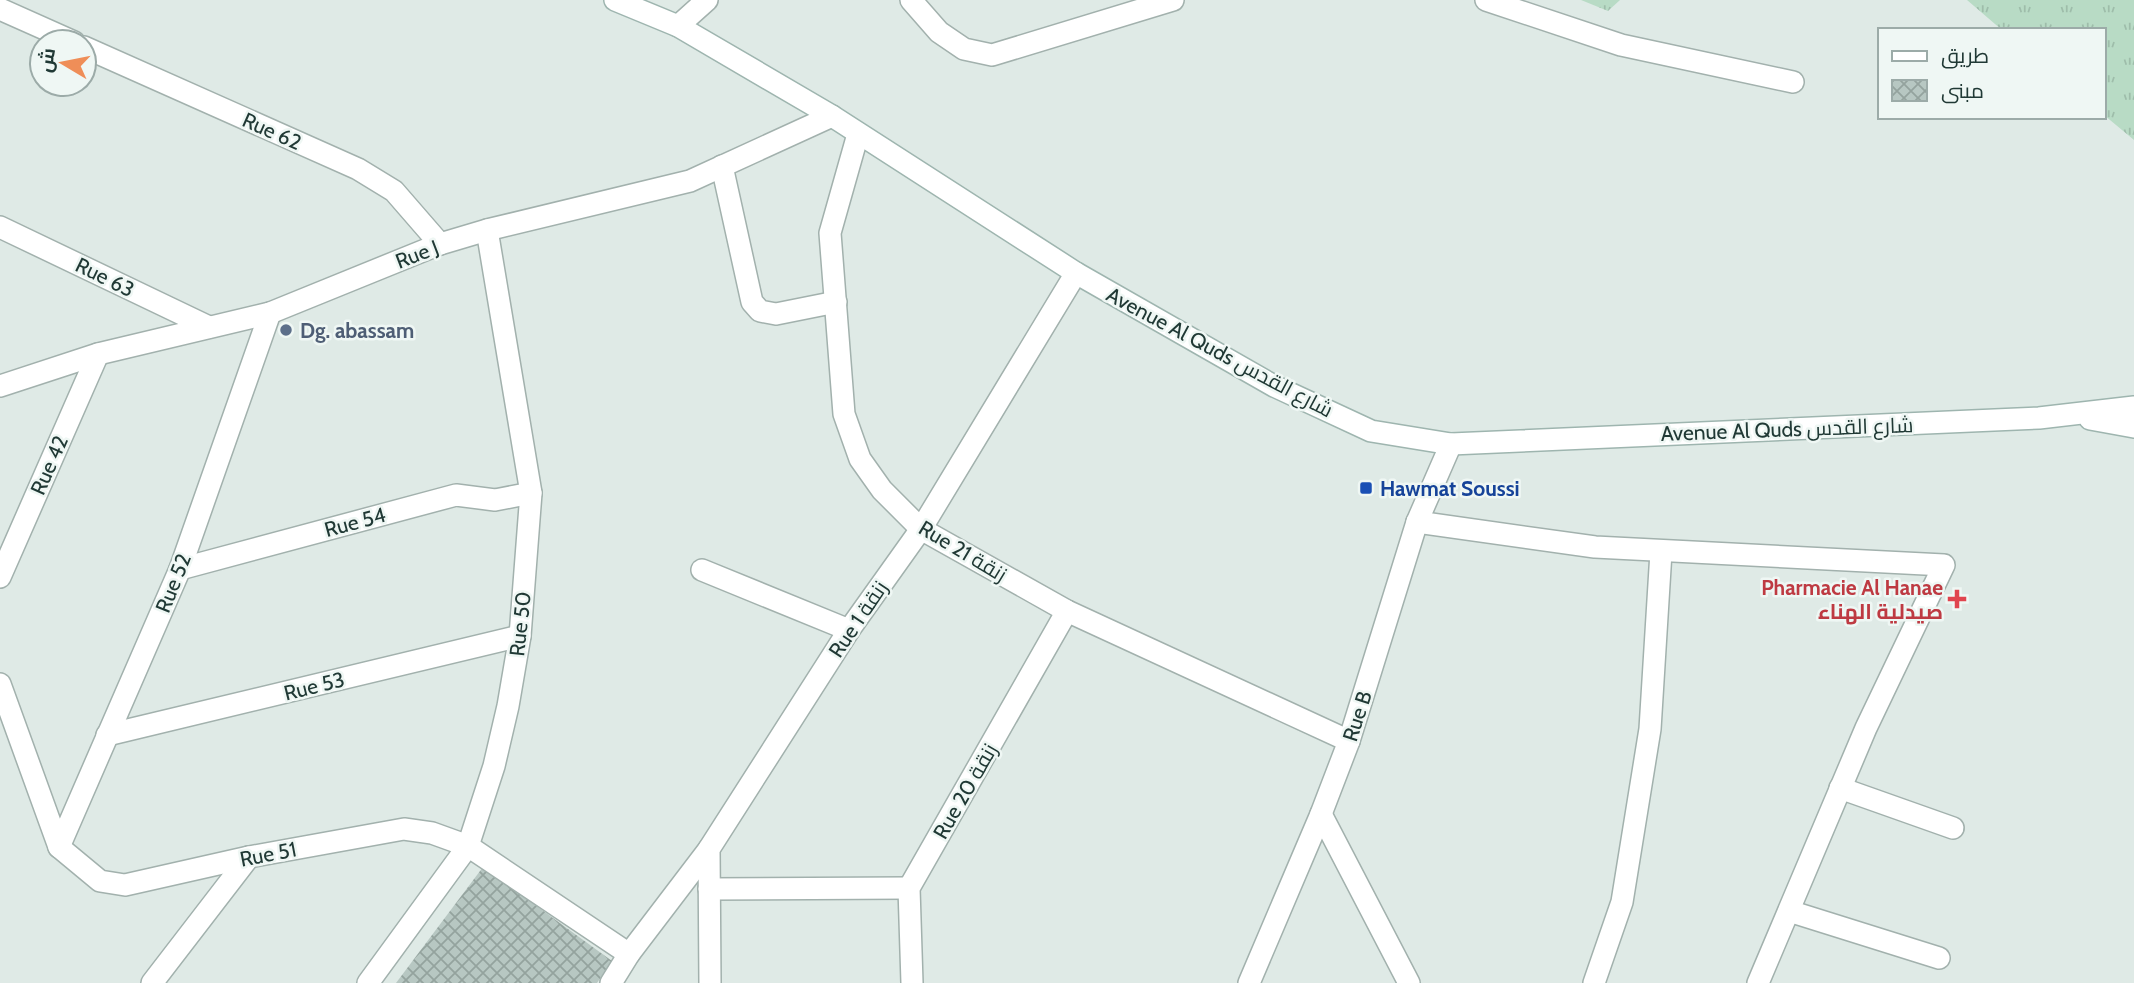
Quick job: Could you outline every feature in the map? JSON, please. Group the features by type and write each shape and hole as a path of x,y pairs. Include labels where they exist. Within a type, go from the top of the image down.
{"street":[{"name":"Avenue Al Quds شارع القدس","path":"615,0 678,26 832,116 1076,274 1274,386 1371,431 1451,444 2025,419 2134,407"},
{"path":"678,26 707,0"},
{"path":"911,0 939,33 964,49 992,55 1173,0"},
{"path":"1486,0 1621,45 1793,82"},
{"path":"0,9 43,28"},
{"name":"Rue 62","path":"98,53 358,169 394,191 440,244"},
{"name":"Rue J","path":"0,386 98,354 270,313 440,244 486,230 690,181 832,116"},
{"name":"Rue 21 زنقة","path":"858,134 830,233 844,414 860,459 882,490 920,529 1068,611 1349,741"},
{"path":"722,166 752,302 760,311 776,314 836,302"},
{"name":"Rue 63","path":"0,227 209,327"},
{"name":"Rue 50","path":"368,983 468,846 494,766 520,636 531,493 486,230"},
{"name":"Rue 1 زنقة","path":"611,983 629,954 709,849 849,630 920,529 1076,274"},
{"name":"Rue 52","path":"59,847 180,569 270,313"},
{"name":"Rue 42","path":"0,577 98,354"},
{"name":"Avenue Al Quds شارع القدس","path":"2067,415 2134,427"},
{"name":"Rue B","path":"1249,983 1349,741 1417,522 1451,444"},
{"name":"Rue 54","path":"180,569 456,495 495,500 531,493"},
{"path":"1417,522 1595,547 1944,565 1866,728 1758,983"},
{"path":"1594,983 1622,902 1650,729 1661,552"},
{"path":"702,570 849,630"},
{"name":"Rue 20 زنقة","path":"909,888 1068,611"},
{"name":"Rue 53","path":"107,735 520,636"},
{"path":"0,684 59,847"},
{"path":"1840,789 1953,828"},
{"path":"1321,814 1409,983"},
{"name":"Rue 51","path":"59,847 100,881 125,885 249,857 404,829 432,833 468,846 629,954"},
{"path":"709,849 710,983"},
{"path":"152,983 249,857"},
{"path":"709,888 909,888 912,983"},
{"path":"1789,911 1939,958"}],"green space":[{"path":"1581,0 1620,0 1608,11"},
{"path":"1967,0 2134,0 2134,140 2106,117 2106,28 2000,28"}],"building":[{"path":"483,867 612,961 597,983 396,983"}],"place":[{"name":"Dg. abassam","path":"286,330"},
{"name":"Hawmat Soussi","path":"1366,488"},
{"name":"Pharmacie Al Hanae صيدلية الهناء","path":"1957,599"}]}
